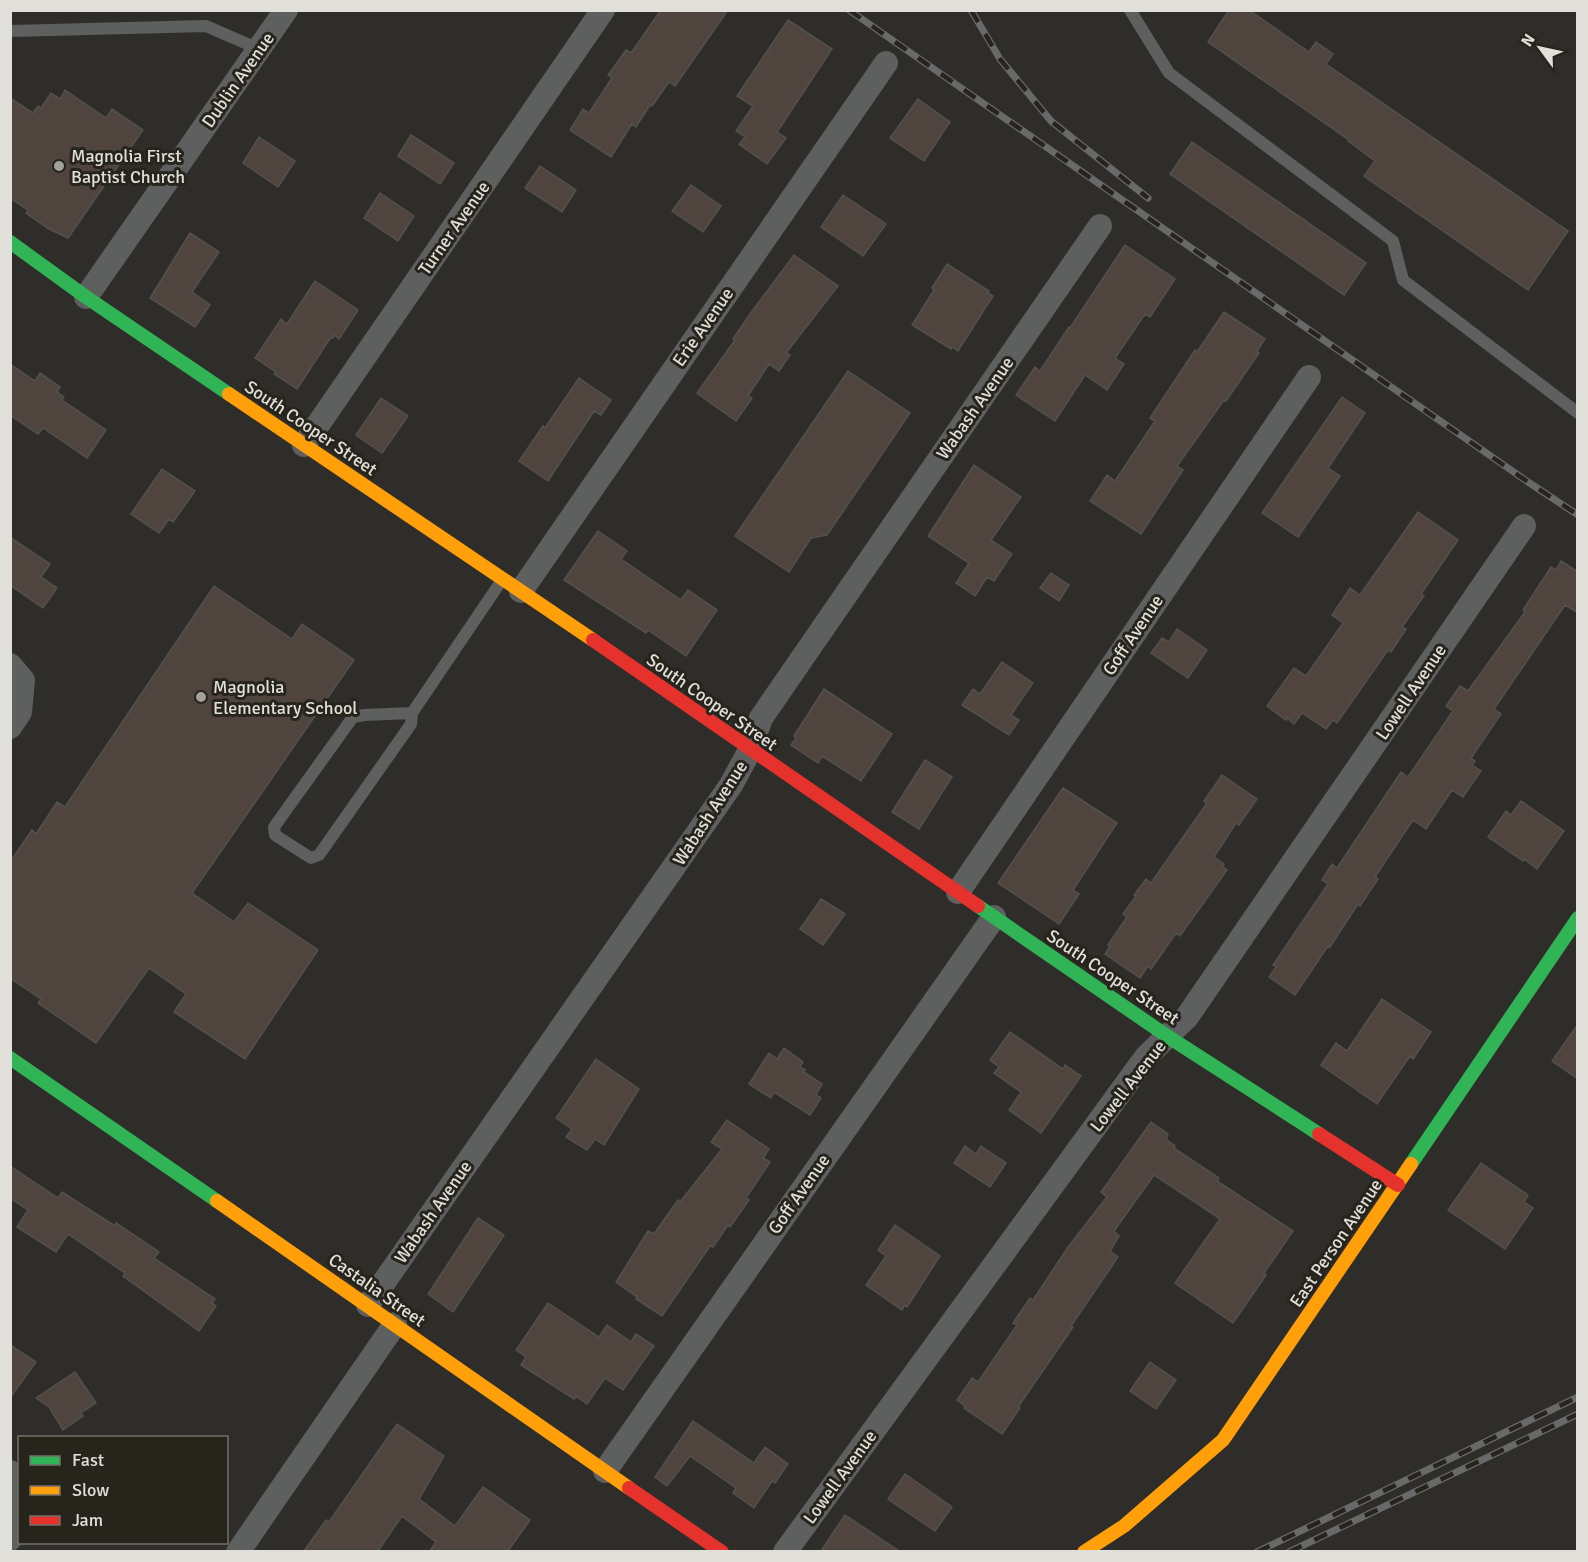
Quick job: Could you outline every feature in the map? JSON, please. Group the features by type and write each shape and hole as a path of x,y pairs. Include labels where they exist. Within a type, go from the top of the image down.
{"street":[{"name":"Dublin Avenue","path":"86,297 286,10"},
{"name":"Turner Avenue","path":"304,445 603,10"},
{"name":"Erie Avenue","path":"512,585 886,63"},
{"name":"Wabash Avenue","path":"368,1305 731,785 750,750 761,718 1100,226"},
{"name":"South Cooper Street","path":"10,242 86,297 512,585 1167,1036 1398,1185"},
{"name":"Goff Avenue","path":"958,892 1309,377"},
{"name":"Lowell Avenue","path":"785,1551 1142,1062 1187,1017 1524,526"},
{"path":"10,665 22,680 20,712 10,727"},
{"name":"Goff Avenue","path":"605,1472 994,917"},
{"name":"East Person Avenue","path":"1084,1551 1124,1526 1223,1440 1577,920"},
{"name":"Castalia Street","path":"10,1058 722,1551"},
{"path":"238,1551 395,1324"},
{"path":"10,1539 18,1519 14,1483"}],"lane":[{"path":"1130,10 1169,73 1393,241 1403,280 1578,413"},
{"path":"10,31 206,26 259,49"},
{"path":"412,713 364,714 353,717 274,827 275,835 311,858 319,855 411,724 412,713 512,585"}],"building":[{"path":"661,10 728,10 675,86 669,82 636,127 632,124 611,157 570,130 583,109 589,113 612,78 608,75 626,50 631,53"},
{"path":"1229,10 1249,10 1309,52 1316,42 1333,54 1326,64 1568,231 1528,290 1364,176 1375,161 1349,140 1208,42"},
{"path":"788,20 832,49 777,132 786,138 767,164 739,144 745,137 736,131 753,106 737,96"},
{"path":"65,90 106,118 112,109 143,130 68,238 49,229 26,213 28,210 10,198 10,98 33,113 38,106 41,108 51,93 60,99"},
{"path":"918,99 950,122 924,161 890,138"},
{"path":"411,135 454,163 440,184 398,156"},
{"path":"259,137 295,161 278,187 243,163"},
{"path":"1192,142 1366,263 1344,295 1170,174"},
{"path":"540,166 576,190 562,212 525,188"},
{"path":"691,185 721,206 703,232 672,211"},
{"path":"380,193 414,216 398,241 364,218"},
{"path":"843,195 886,224 863,256 821,227"},
{"path":"190,233 219,252 192,292 210,305 195,327 150,298"},
{"path":"1125,245 1175,279 1150,317 1145,314 1115,358 1124,364 1107,390 1085,375 1055,421 1016,395 1035,367 1040,371"},
{"path":"794,255 838,286 786,353 790,355 779,371 769,364 748,396 752,398 736,421 697,393 735,340 733,339 750,314"},
{"path":"947,264 989,291 988,293 993,296 958,351 912,325"},
{"path":"315,281 358,310 339,339 334,335 333,338 331,337 297,389 255,358 281,319 287,324"},
{"path":"1224,312 1265,339 1257,351 1259,353 1226,401 1224,400 1177,466 1183,470 1141,534 1090,501 1107,475 1115,481 1155,421 1150,418 1195,350 1197,352"},
{"path":"10,364 35,381 40,373 60,387 57,392 64,397 62,400 106,430 87,458 43,428 38,434 10,415"},
{"path":"848,371 910,413 827,535 811,538 789,572 735,536"},
{"path":"579,378 611,400 601,415 594,411 548,481 519,461"},
{"path":"1342,397 1365,413 1328,468 1340,476 1298,537 1262,513"},
{"path":"381,398 408,416 382,453 356,435"},
{"path":"974,465 1021,497 991,540 1012,554 994,581 987,577 975,596 956,583 969,563 928,536"},
{"path":"162,469 195,491 173,522 169,519 159,533 131,514"},
{"path":"1418,512 1458,540 1421,594 1424,596 1402,627 1406,629 1391,652 1388,650 1337,723 1333,720 1326,729 1302,713 1294,724 1287,718 1286,720 1267,706 1294,668 1306,676 1343,623 1332,615 1350,588 1360,595"},
{"path":"598,531 627,551 621,559 681,600 688,590 717,610 686,656 648,630 646,633 564,580"},
{"path":"10,537 50,564 41,577 57,588 43,608 10,585"},
{"path":"1561,561 1578,572 1578,613 1565,605 1494,709 1501,714 1471,758 1475,761 1472,765 1481,771 1463,797 1452,790 1426,829 1413,820 1375,877 1378,879 1360,906 1358,904 1295,995 1269,977 1276,967 1273,965 1328,884 1322,880 1332,864 1337,868 1401,772 1408,777 1453,711 1446,706 1460,686 1468,691 1525,612 1523,610 1551,567 1556,570"},
{"path":"1051,573 1069,585 1059,601 1040,588"},
{"path":"214,586 292,639 302,624 354,660 192,893 234,922 248,903 318,950 245,1059 174,1012 186,994 149,968 96,1043 38,1003 41,999 10,978 10,862 32,830 36,834 57,802 65,807"},
{"path":"1177,629 1207,650 1188,678 1151,653 1162,638 1169,642"},
{"path":"1002,662 1033,683 1011,715 1019,720 1009,735 962,705 973,689 980,694"},
{"path":"824,689 892,734 861,781 822,756 818,763 791,745 796,738 794,736"},
{"path":"925,760 952,777 919,829 892,812"},
{"path":"1222,775 1257,799 1239,825 1236,823 1214,857 1224,864 1222,866 1227,870 1180,936 1176,933 1151,969 1148,966 1140,978 1105,954 1110,946 1108,945 1127,917 1123,914 1136,896 1134,895 1146,879 1151,883 1207,803 1204,801"},
{"path":"1063,788 1117,823 1073,890 1079,894 1059,924 998,883"},
{"path":"1521,801 1564,831 1537,869 1488,837 1506,811 1511,815"},
{"path":"821,899 845,914 823,945 800,929"},
{"path":"1382,999 1431,1032 1413,1059 1410,1056 1377,1104 1321,1065 1336,1043 1347,1051"},
{"path":"1578,1024 1578,1079 1552,1061"},
{"path":"1010,1032 1063,1069 1065,1065 1081,1076 1041,1133 1009,1110 1021,1092 994,1073 999,1067 990,1060"},
{"path":"784,1048 803,1062 800,1067 805,1070 804,1072 822,1084 816,1095 821,1098 810,1115 774,1092 771,1098 749,1084 769,1053 777,1059"},
{"path":"596,1059 639,1089 604,1145 595,1139 587,1150 566,1137 572,1129 556,1118"},
{"path":"727,1120 769,1149 763,1158 770,1162 746,1198 749,1200 730,1227 728,1225 713,1247 710,1246 662,1316 616,1282 648,1231 654,1234 678,1200 680,1202 722,1149 711,1142"},
{"path":"1151,1122 1168,1134 1166,1139 1175,1146 1174,1148 1219,1178 1217,1181 1293,1231 1233,1323 1175,1283 1220,1219 1154,1175 1114,1231 1119,1236 1110,1251 1118,1257 1002,1434 964,1408 965,1406 957,1400 972,1378 978,1382 1017,1325 1013,1323 1030,1298 1033,1300 1068,1247 1107,1197 1101,1192"},
{"path":"965,1146 976,1154 981,1146 1006,1163 990,1187 954,1163"},
{"path":"1481,1163 1528,1195 1524,1202 1533,1208 1505,1249 1448,1210"},
{"path":"10,1166 58,1198 62,1192 115,1226 116,1223 159,1252 154,1258 215,1299 212,1303 216,1306 199,1331 123,1276 125,1273 68,1234 56,1252 17,1227 28,1210 10,1198"},
{"path":"478,1218 504,1235 453,1312 428,1294"},
{"path":"895,1225 940,1256 907,1307 905,1305 902,1310 866,1285 886,1256 878,1250"},
{"path":"548,1303 599,1337 607,1325 631,1342 636,1334 654,1346 623,1390 605,1378 587,1404 576,1396 574,1399 521,1365 526,1357 516,1350"},
{"path":"10,1345 36,1362 10,1398"},
{"path":"1150,1362 1176,1380 1156,1409 1130,1391"},
{"path":"75,1372 96,1403 81,1413 83,1416 63,1430 49,1407 36,1398"},
{"path":"693,1421 754,1463 765,1447 788,1464 775,1483 772,1481 754,1508 733,1493 736,1488 690,1456 667,1486 655,1477"},
{"path":"397,1424 444,1456 419,1499 455,1526 483,1487 530,1520 508,1551 430,1551 436,1542 402,1516 378,1551 304,1551 326,1520 329,1522"},
{"path":"905,1474 952,1507 935,1531 888,1499"},
{"path":"845,1515 899,1551 821,1551"}],"railway":[{"path":"849,10 1578,515"},
{"path":"971,10 1000,59 1051,121 1148,198"},
{"path":"1257,1552 1578,1397"},
{"path":"1289,1552 1578,1414"}],"traffic: fast":[{"path":"10,242 86,297 229,394"},
{"path":"978,906 1167,1036 1319,1134"},
{"path":"1411,1164 1578,918"},
{"path":"10,1058 217,1201"}],"traffic: slow":[{"path":"229,394 593,640"},
{"path":"1084,1552 1124,1526 1223,1440 1411,1164"},
{"path":"217,1201 629,1488"}],"traffic: jam":[{"path":"593,640 978,906"},
{"path":"1319,1134 1398,1185"},
{"path":"629,1488 722,1552"}],"place":[{"name":"Magnolia First Baptist Church","path":"59,166"},
{"name":"Magnolia Elementary School","path":"201,697"}]}
